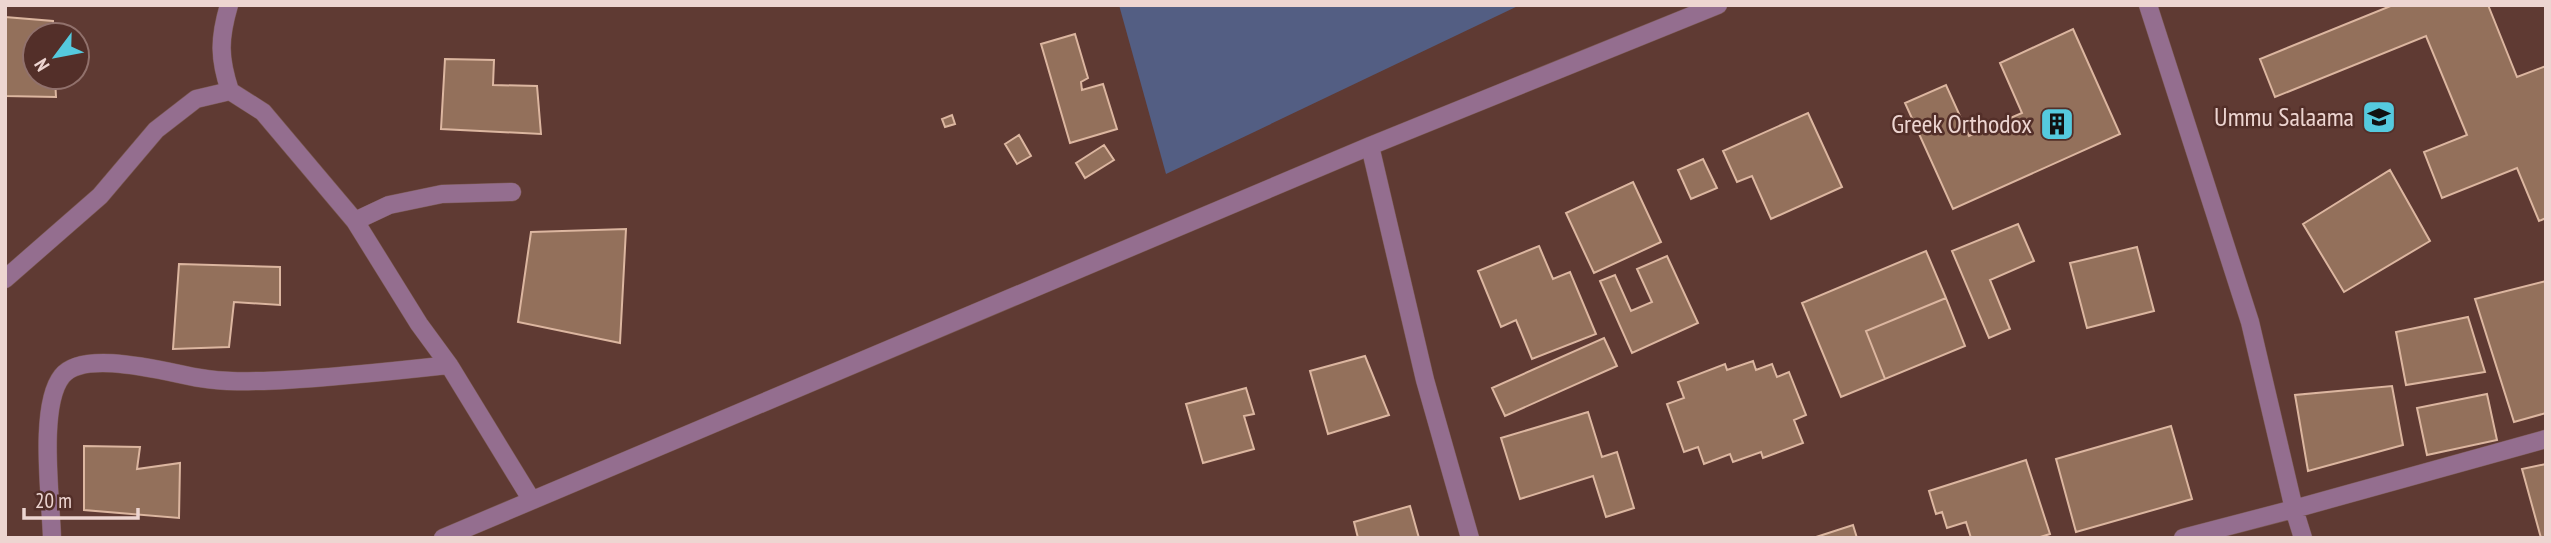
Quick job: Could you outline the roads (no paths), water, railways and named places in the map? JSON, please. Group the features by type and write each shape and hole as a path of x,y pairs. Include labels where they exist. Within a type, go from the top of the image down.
{"street":[{"path":"229,5 220,42 221,64 230,91 263,112 355,221 419,324 449,365 531,499"},
{"path":"443,538 1370,146 1718,5"},
{"path":"2148,5 2250,322 2303,538"},
{"path":"5,279 100,196 156,130 196,99 230,91"},
{"path":"1370,146 1425,380 1470,538"},
{"path":"355,221 389,205 442,194 512,192"},
{"path":"52,538 49,407 63,374 78,365 124,365 239,382 315,379 449,365"},
{"path":"2183,538 2546,439"}],"place":[{"name":"Ummu Salaama","path":"2379,117"},
{"name":"Greek Orthodox","path":"2057,124"}]}
